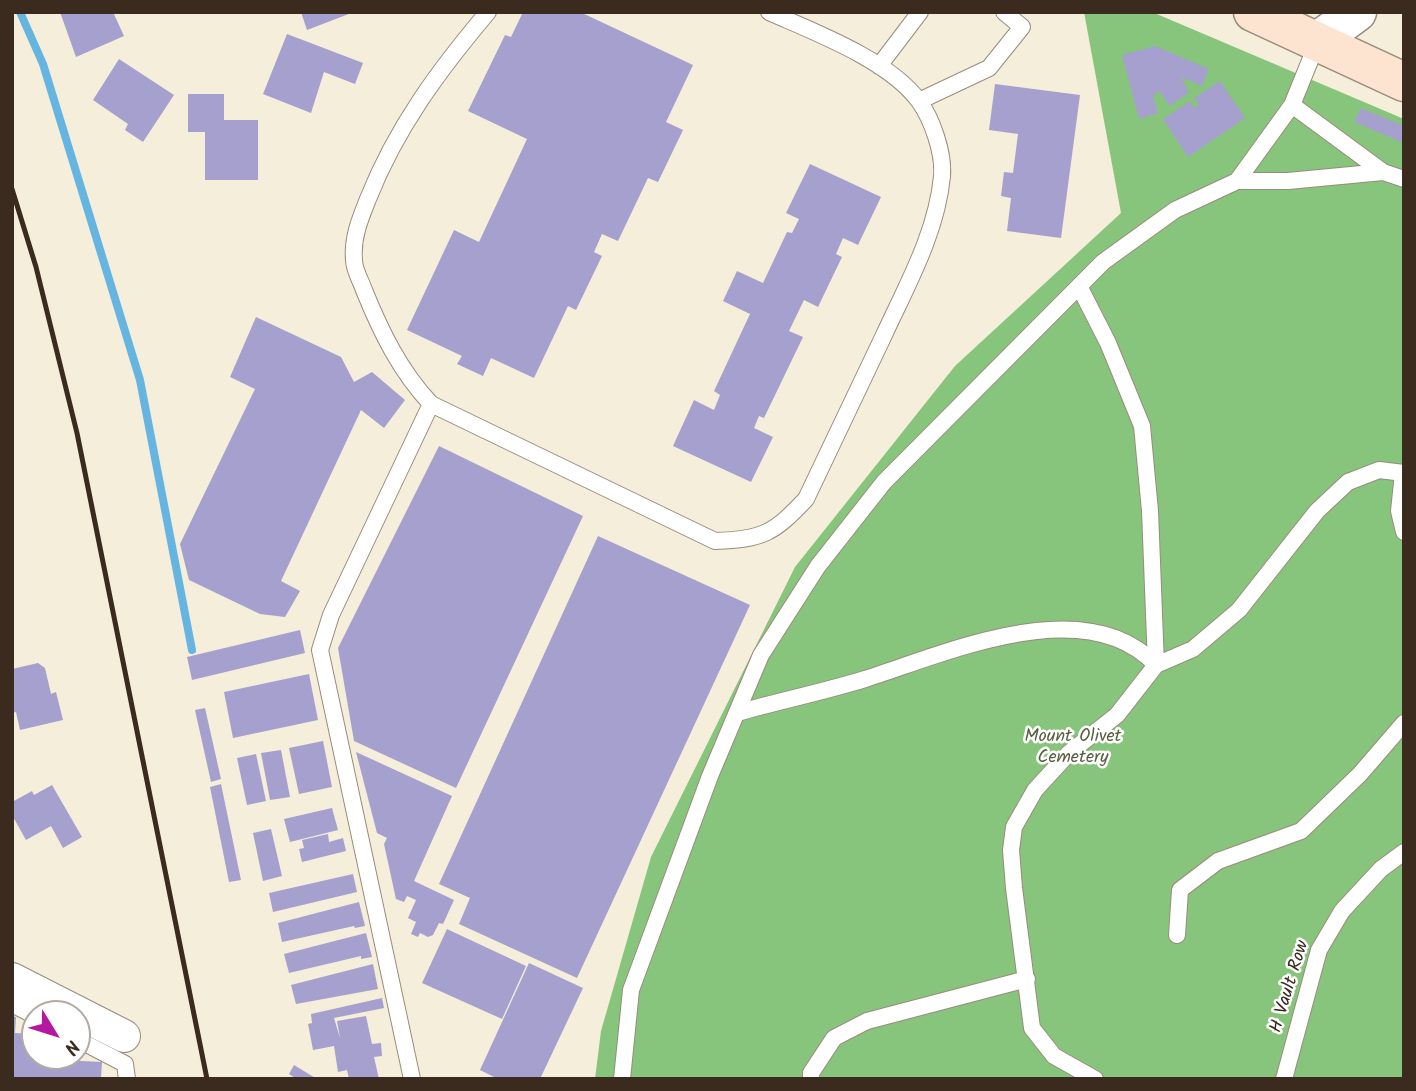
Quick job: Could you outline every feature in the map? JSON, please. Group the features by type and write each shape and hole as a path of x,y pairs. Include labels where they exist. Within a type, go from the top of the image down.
{"main road":[{"path":"1253,12 1321,27 1404,60"},
{"path":"1321,27 1404,82"}],"street":[{"path":"1321,27 1357,12"},
{"path":"12,979 124,1036"}],"lane":[{"path":"488,12 436,74 413,109 374,185 355,234 354,263 382,331 410,382 431,404 715,541 752,540 782,524 806,499 903,295 936,211 943,173 932,126 919,101 879,66 779,14"},
{"path":"879,66 920,12"},
{"path":"919,101 989,68 1022,27 1004,12"},
{"path":"1237,181 1292,105 1321,27"},
{"path":"1292,105 1383,172 1404,179"},
{"path":"622,1079 631,990 737,713 768,644 818,566 884,482 1103,262 1175,210 1237,181 1288,181 1383,172"},
{"path":"1079,286 1108,343 1142,426 1150,511 1156,665"},
{"path":"412,1079 320,650 331,615 431,404"},
{"path":"1095,1079 1054,1056 1032,1028 1014,888 1011,850 1014,827 1035,790 1069,753 1116,715 1156,665 1193,649 1239,610 1317,511 1348,482 1379,470 1403,473 1399,512 1404,531"},
{"path":"737,713 864,679 949,650 1031,632 1069,629 1108,635 1140,648 1156,665"},
{"path":"1177,935 1180,890 1218,862 1301,831 1360,774 1404,723"},
{"name":"H Vault Row","path":"1284,1079 1319,950 1342,911 1381,869 1404,852"},
{"path":"811,1079 811,1073 834,1038 867,1021 1027,979"},
{"path":"91,1047 125,1065 127,1079"}],"green space":[{"name":"Mount Olivet Cemetery","path":"1084,12 1152,12 1404,119 1404,1079 595,1079 601,1031 651,857 795,567 955,366 1121,213"}],"building":[{"path":"60,12 113,12 124,36 76,57"},
{"path":"301,12 354,12 307,30"},
{"path":"523,12 580,12 693,65 666,122 683,130 658,182 648,178 618,241 602,234 594,252 602,256 576,310 568,306 534,378 491,358 483,376 457,364 462,356 407,330 454,230 479,242 527,139 468,111 505,35 511,37"},
{"path":"287,34 363,63 355,84 324,72 311,113 263,94"},
{"path":"1155,46 1209,69 1202,86 1181,77 1189,92 1170,106 1159,91 1153,96 1158,113 1139,119 1122,55"},
{"path":"119,59 174,95 143,142 125,130 128,124 93,100"},
{"path":"1220,81 1245,118 1188,157 1163,119 1190,101 1194,108 1199,105 1194,98"},
{"path":"995,84 1080,95 1061,238 1007,231 1011,198 1001,196 1004,172 1013,173 1018,134 989,130"},
{"path":"188,94 224,94 224,120 258,120 258,180 205,180 205,132 188,132"},
{"path":"1361,108 1404,126 1404,143 1354,122"},
{"path":"810,164 881,197 858,245 843,238 836,254 842,257 818,307 804,300 789,331 803,337 764,418 759,416 754,428 773,437 751,482 673,446 694,400 714,410 720,395 714,391 750,314 723,301 737,271 763,283 787,232 792,233 799,219 786,213"},
{"path":"256,317 341,357 354,382 372,372 405,400 384,428 361,410 281,581 300,591 285,617 260,614 189,580 180,544 255,389 230,377"},
{"path":"439,446 583,516 456,788 354,741 338,648"},
{"path":"598,536 750,605 577,978 459,924 470,898 439,884"},
{"path":"300,630 305,653 192,680 187,657"},
{"path":"38,663 45,668 51,694 56,692 63,720 20,730 16,712 12,713 12,669"},
{"path":"309,674 318,720 233,738 224,692"},
{"path":"205,708 221,779 211,782 195,710"},
{"path":"323,741 332,787 299,794 289,748"},
{"path":"281,750 290,797 270,800 261,753"},
{"path":"356,752 452,796 414,881 454,900 443,924 439,923 433,935 428,937 420,933 418,937 411,934 416,922 408,918 416,900 407,896 404,902 396,899 384,844 387,838 377,833"},
{"path":"256,754 266,801 247,805 237,758"},
{"path":"221,784 241,880 229,882 210,787"},
{"path":"52,785 82,837 63,848 51,826 26,840 12,815 12,802 32,791 34,795"},
{"path":"332,808 338,830 290,842 284,819"},
{"path":"271,829 282,876 263,881 253,833"},
{"path":"328,834 329,842 343,838 346,851 302,862 299,849 304,848 302,840"},
{"path":"353,874 357,892 273,912 269,893"},
{"path":"359,902 365,926 282,942 278,923"},
{"path":"447,929 526,966 502,1019 422,983"},
{"path":"366,933 372,957 361,959 361,956 289,973 284,954"},
{"path":"529,963 583,988 540,1079 498,1079 480,1070"},
{"path":"373,964 378,989 296,1004 291,985"},
{"path":"382,998 384,1008 334,1018 340,1038 337,1021 366,1016 372,1044 381,1043 382,1056 374,1057 379,1079 349,1079 347,1070 338,1072 334,1046 313,1050 308,1024 312,1023 311,1014"},
{"path":"12,1016 16,1017 15,1033 21,1033 21,1070 91,1070 91,1061 102,1062 101,1079 12,1079"},
{"path":"294,1065 317,1079 297,1079 289,1074"}],"waterway":[{"path":"20,12 43,64 140,380 192,650"}],"railway":[{"path":"12,189 36,267 77,433 207,1079"}]}
